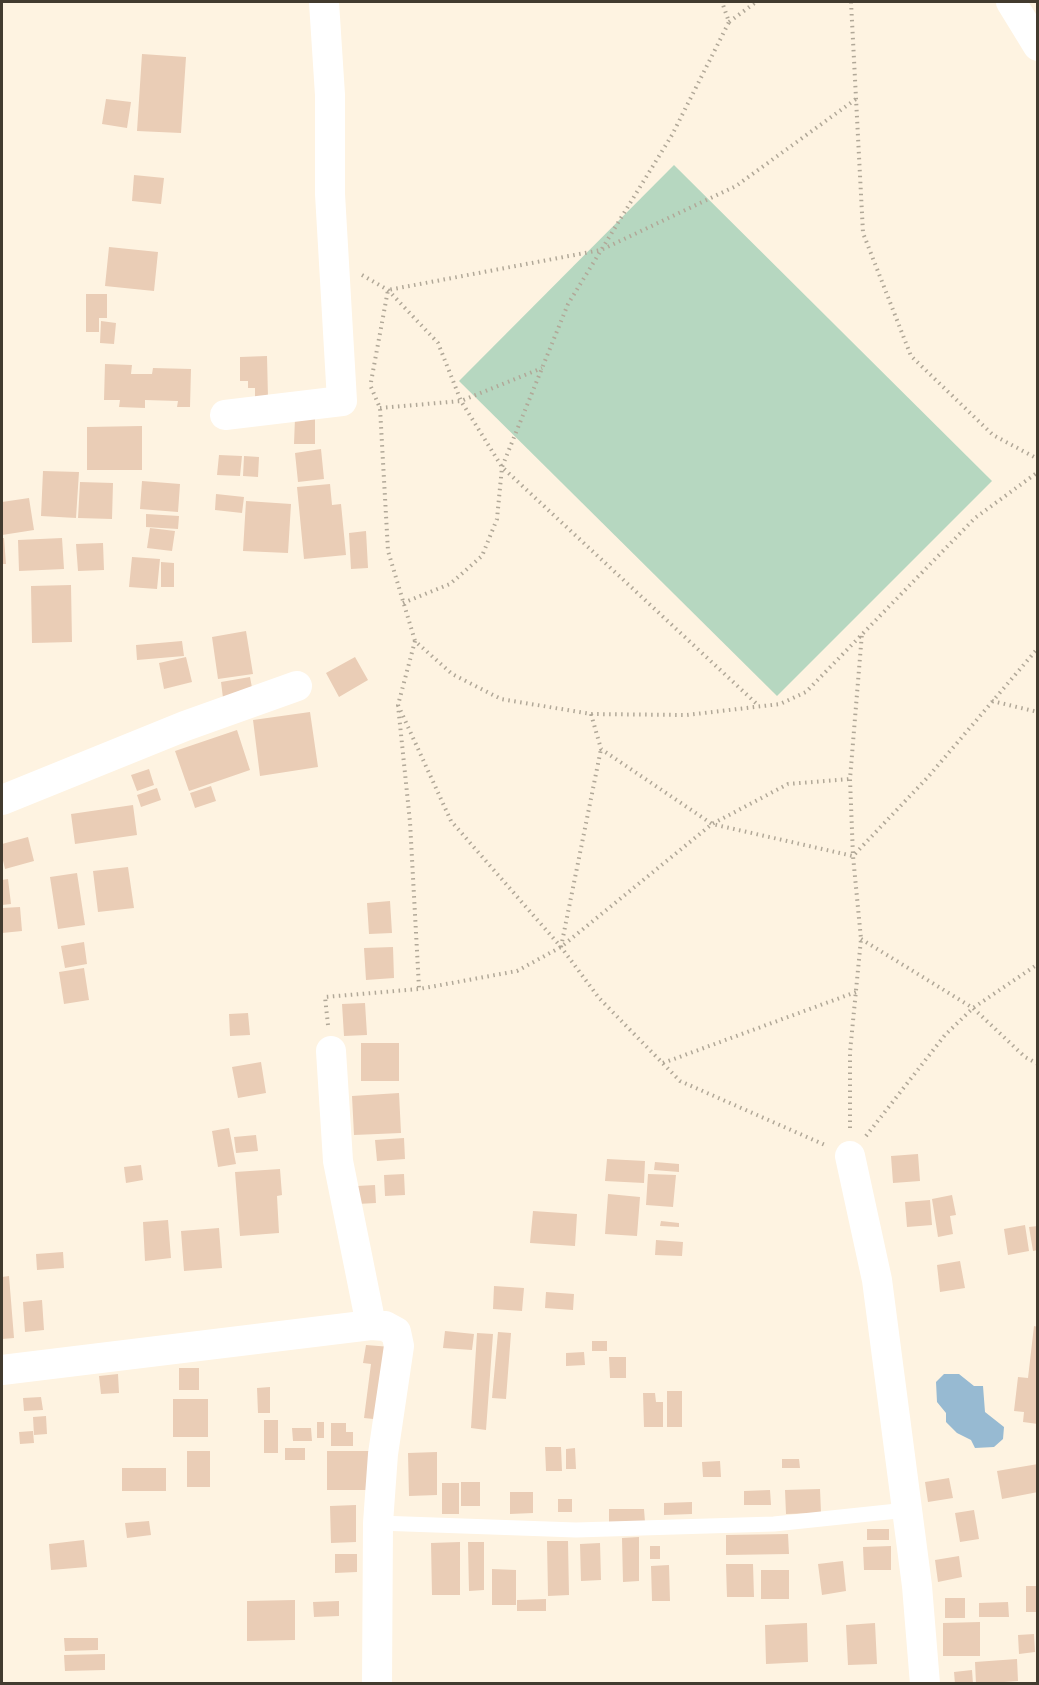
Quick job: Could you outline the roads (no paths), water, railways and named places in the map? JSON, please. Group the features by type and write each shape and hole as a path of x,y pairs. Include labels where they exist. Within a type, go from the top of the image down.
{"street":[{"path":"225,415 342,401 330,194 330,95 324,2"},
{"path":"1011,2 1038,46"},
{"path":"2,800 185,726 297,686"},
{"path":"331,1051 338,1161 371,1325"},
{"path":"850,1156 877,1280 917,1586 925,1683"},
{"path":"2,1370 371,1325 385,1326 396,1332 399,1346 383,1454 378,1523 377,1683"}],"lane":[{"path":"378,1523 576,1530 774,1524 907,1510"}],"water":[{"path":"944,1374 959,1374 974,1386 983,1386 985,1412 1004,1427 1003,1439 994,1447 975,1448 971,1440 957,1433 946,1422 946,1413 937,1402 936,1382"}]}
